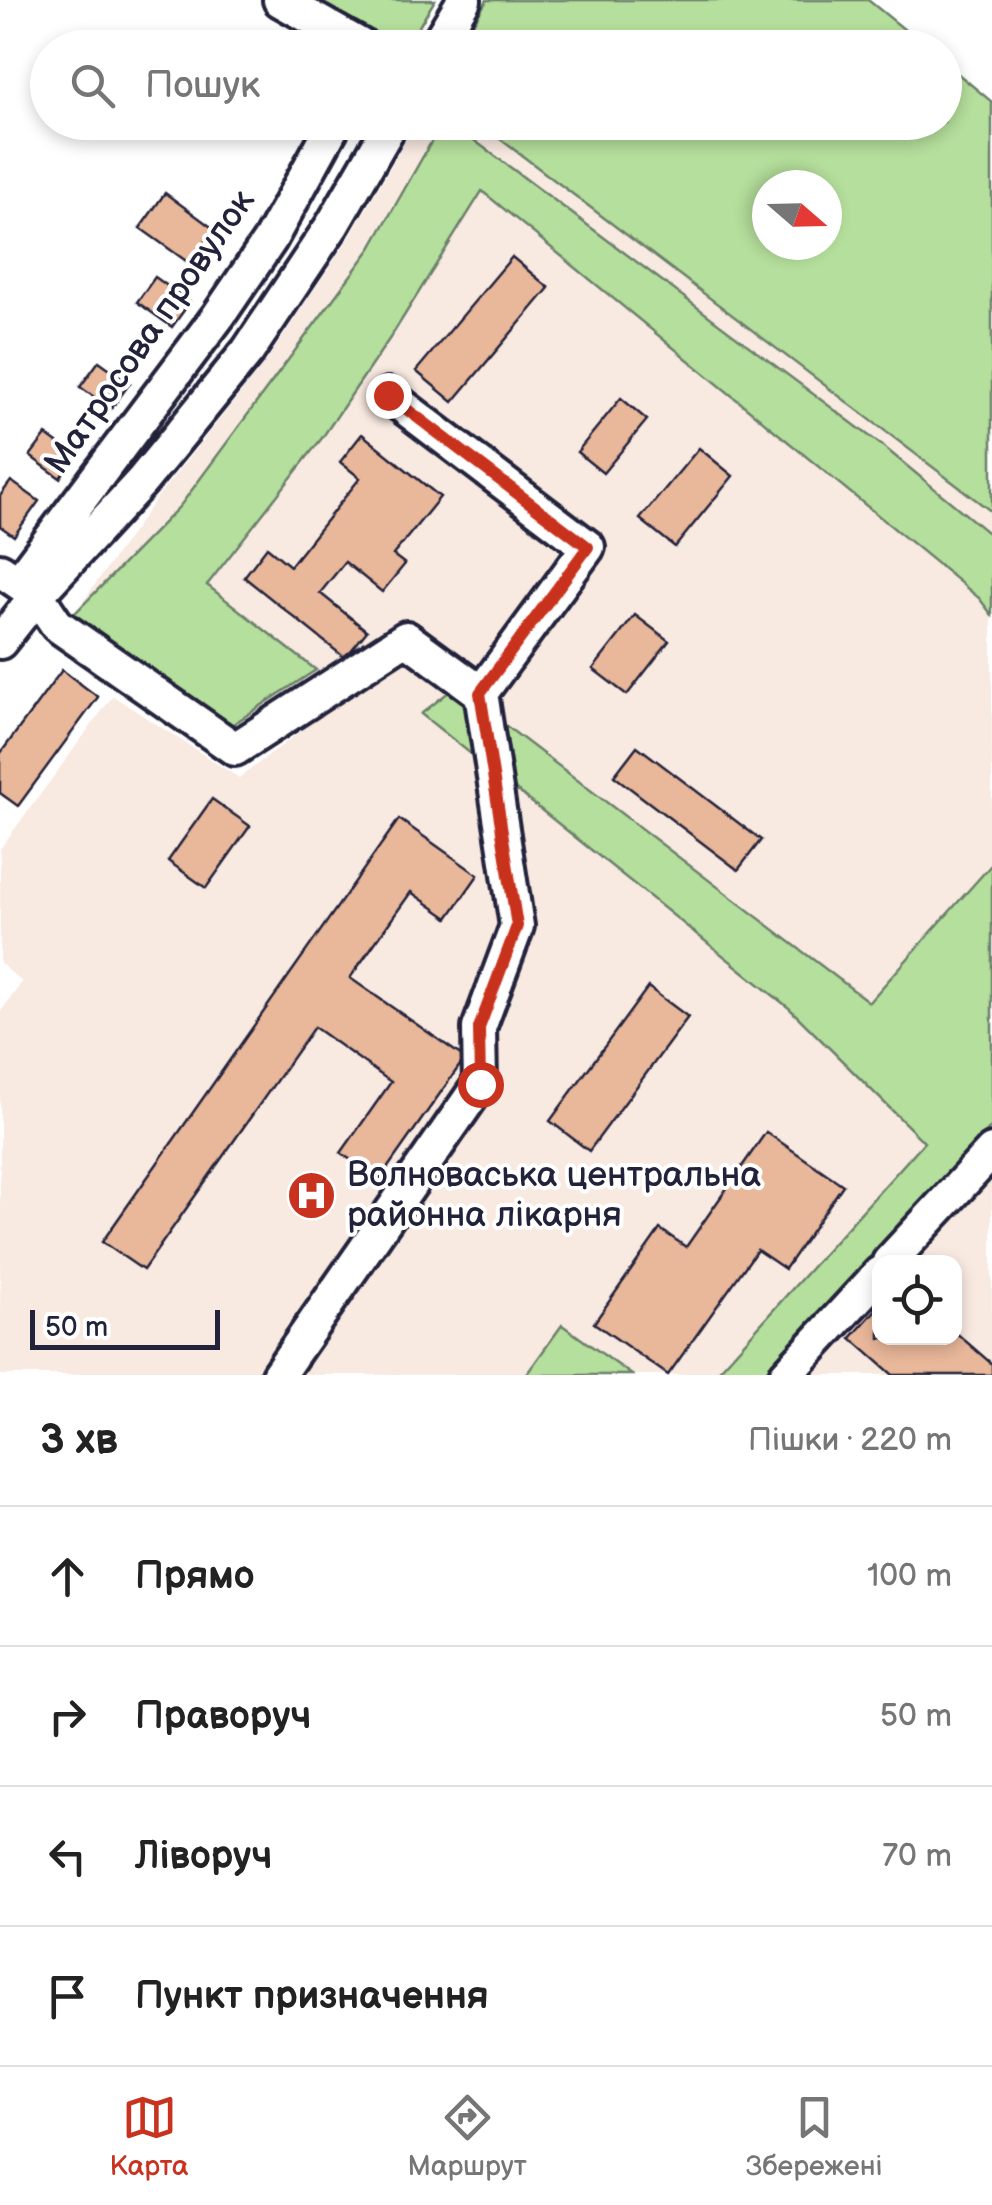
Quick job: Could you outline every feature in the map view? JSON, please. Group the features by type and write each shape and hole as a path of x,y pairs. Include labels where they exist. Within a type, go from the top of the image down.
{"street":[{"path":"280,0 333,30"},
{"path":"446,30 464,0"},
{"name":"Матросова провулок","path":"0,642 19,582 220,315 270,240 326,140"},
{"path":"278,1375 480,1084 479,1028 517,926 480,693 406,638 235,748 57,625 19,582 142,482 248,351 333,224 382,140"},
{"path":"388,395 588,547 480,693"},
{"path":"896,1255 992,1152"},
{"path":"786,1375 872,1282"}],"shaded area":[{"path":"406,140 501,140 992,512 992,1375 0,1375 0,1013 22,982 0,963 0,849 113,696 239,778 340,701 227,728 74,614 158,496 265,363 351,235"}],"green space":[{"path":"276,0 435,0 417,30 329,30"},
{"path":"487,0 868,0 905,30 469,30"},
{"path":"962,77 992,102 992,512 501,140 962,140"},
{"path":"432,140 474,140 884,447 992,536 992,615 979,598 482,191 322,438 207,585 316,670 227,728 74,614 180,506 371,248"},
{"path":"455,687 869,1002 992,864 992,1126 763,1375 715,1375 924,1142 789,1008 421,714"},
{"path":"562,1325 632,1375 526,1375"}],"building":[{"path":"165,193 214,229 189,263 140,228"},
{"path":"512,257 549,288 453,402 416,371"},
{"path":"155,277 190,302 172,327 137,302"},
{"path":"99,361 130,383 111,409 80,387"},
{"path":"621,398 647,420 603,473 577,452"},
{"path":"362,434 440,497 393,555 405,564 382,592 345,562 320,593 367,631 345,658 244,577 267,547 290,566 360,478 340,462"},
{"path":"46,435 75,456 60,478 30,456"},
{"path":"699,448 733,476 675,547 640,519"},
{"path":"11,481 39,501 14,536 0,526 0,496"},
{"path":"635,615 669,641 627,695 593,669"},
{"path":"62,670 98,697 18,806 0,793 0,754"},
{"path":"637,746 761,840 738,870 614,776"},
{"path":"212,799 250,826 206,888 168,861"},
{"path":"399,819 478,875 448,918 411,892 350,978 465,1058 379,1180 341,1153 391,1082 314,1027 143,1270 102,1242"},
{"path":"648,987 688,1017 589,1151 550,1121"},
{"path":"766,1132 843,1185 785,1269 757,1250 668,1375 594,1323 660,1229 686,1247"},
{"path":"872,1314 872,1345 962,1345 962,1338 992,1364 992,1375 893,1375 851,1338"}],"place":[{"name":"Волноваська центральна районна лікарня","path":"312,1195"}],"route":[{"path":"388,395 588,547 480,693 517,926 479,1028 480,1084"}]}
